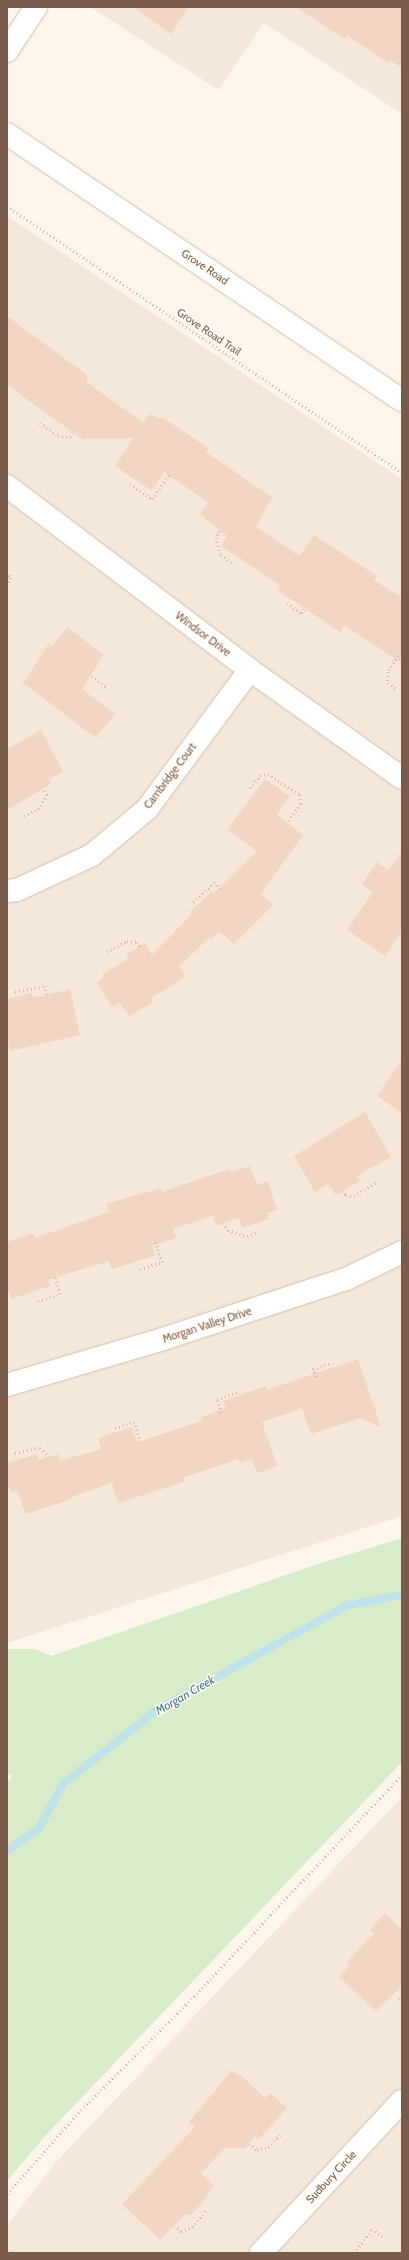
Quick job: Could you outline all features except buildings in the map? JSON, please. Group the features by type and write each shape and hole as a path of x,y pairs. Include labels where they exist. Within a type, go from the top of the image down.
{"street":[{"path":"7,51 36,7"},
{"name":"Grove Road","path":"7,134 402,400"},
{"name":"Windsor Drive","path":"7,486 250,670 402,778"},
{"name":"Cambridge Court","path":"7,891 17,890 92,855 147,809 250,670"},
{"name":"Morgan Valley Drive","path":"7,1385 163,1338 346,1279 402,1252"},
{"name":"Sudbury Circle","path":"261,2253 402,2101"}],"path":[{"name":"Grove Road Trail","path":"7,206 402,472"},
{"path":"40,423 58,436 70,437 73,432"},
{"path":"130,484 152,500 169,475"},
{"path":"220,531 216,538 221,555 232,563"},
{"path":"7,572 11,578 8,583"},
{"path":"287,603 301,613 305,608"},
{"path":"398,656 388,672 388,683 398,690"},
{"path":"92,676 108,688"},
{"path":"250,788 260,775 268,774 300,795 301,804 288,822"},
{"path":"24,816 38,809 47,795 43,788"},
{"path":"194,902 215,882 221,889"},
{"path":"107,952 127,941 137,942 140,946"},
{"path":"15,992 45,986 47,995"},
{"path":"342,1191 346,1195 354,1196 375,1183"},
{"path":"223,1223 228,1230 247,1236 258,1232"},
{"path":"140,1269 162,1262 155,1242"},
{"path":"38,1301 60,1294 55,1278"},
{"path":"316,1377 313,1370 332,1363"},
{"path":"221,1413 217,1399 238,1392"},
{"path":"115,1428 134,1422 141,1442"},
{"path":"15,1453 41,1447 49,1457"},
{"path":"7,2194 78,2113 199,1991 402,1776"},
{"path":"398,1999 402,1995"},
{"path":"249,2144 257,2150 268,2147 281,2134"},
{"path":"174,2226 181,2231 192,2227 207,2210"},
{"path":"354,2253 372,2229 384,2237"},
{"path":"7,2249 12,2253"}],"shaded area":[{"path":"90,7 402,7 402,114 264,23 219,90"},
{"path":"7,216 402,479 402,1516 7,1643"},
{"path":"402,1797 402,2253 7,2253 7,2225 55,2163"}],"green space":[{"path":"402,1538 402,1762 46,2135 7,2181 7,1783 12,1776 7,1774 7,1649 35,1649 51,1656 324,1562"}],"waterway":[{"name":"Morgan Creek","path":"7,1851 39,1828 63,1784 158,1709 348,1605 402,1595"}]}
